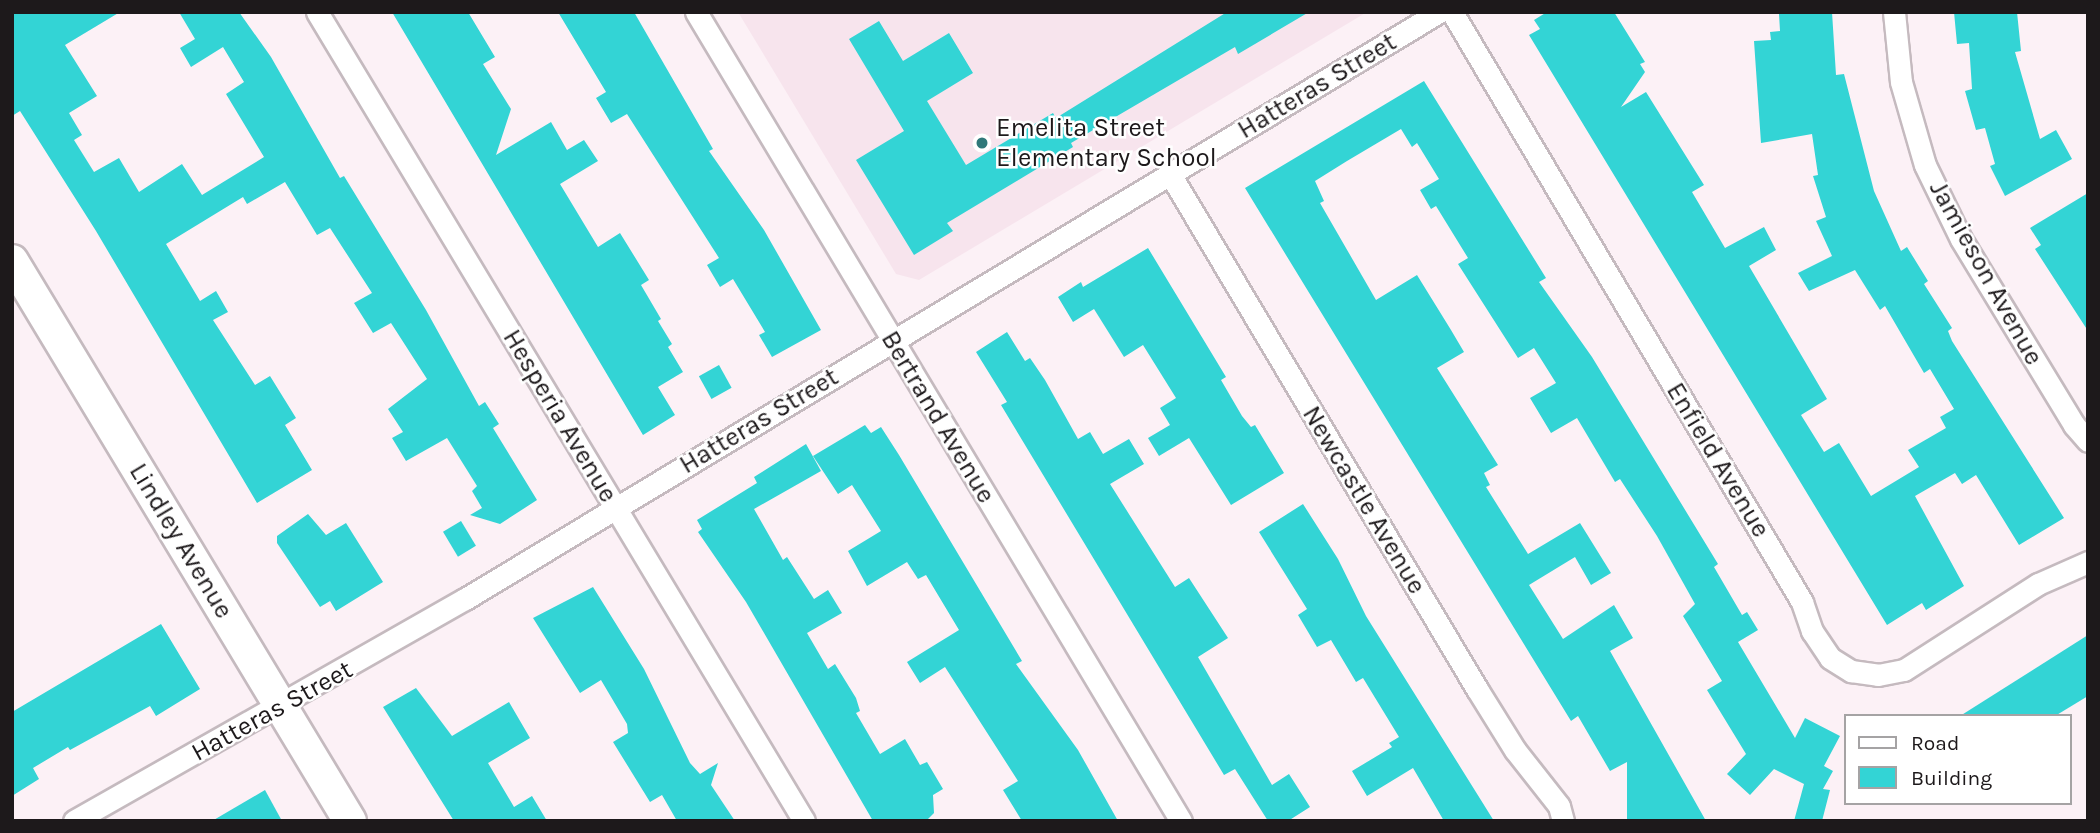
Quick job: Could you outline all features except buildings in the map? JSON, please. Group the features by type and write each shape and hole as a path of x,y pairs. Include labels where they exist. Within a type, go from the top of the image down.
{"main road":[{"name":"Lindley Avenue","path":"12,261 351,821"}],"street":[{"name":"Hesperia Avenue","path":"317,12 804,821"},
{"name":"Bertrand Avenue","path":"696,12 1181,821"},
{"name":"Hatteras Street","path":"74,821 281,706 616,508 1439,12"},
{"name":"Enfield Avenue","path":"1452,12 1802,602 1812,631 1830,659 1851,671 1878,675 1905,670 2038,584 2088,562"},
{"name":"Jamieson Avenue","path":"1894,12 1901,82 1926,165 1961,239 2074,425 2088,441"},
{"name":"Newcastle Avenue","path":"1170,174 1470,678 1515,750 1559,806 1563,821"}],"shaded area":[{"name":"Emelita Street Elementary School","path":"738,12 1367,12 919,280 896,274"}],"place":[{"name":"Emelita Street Elementary School","path":"982,143"}]}
